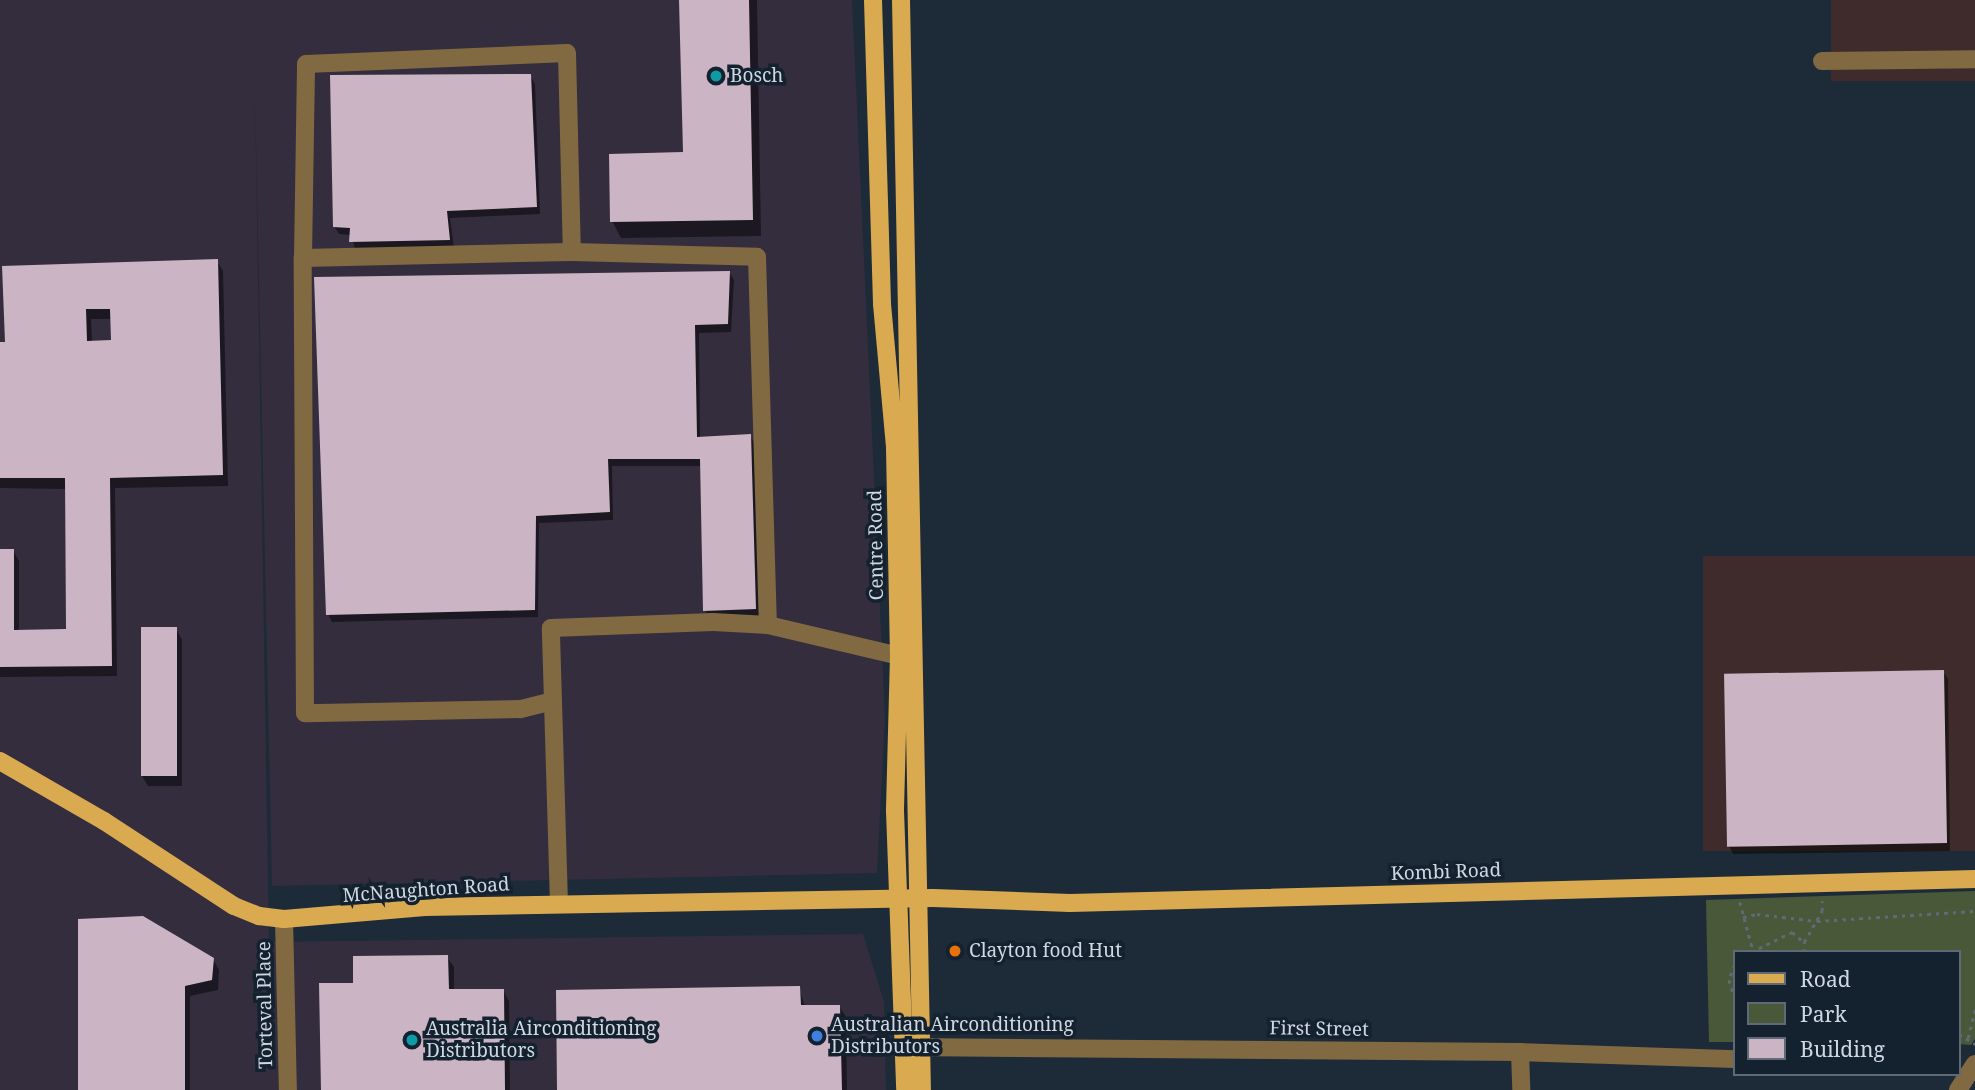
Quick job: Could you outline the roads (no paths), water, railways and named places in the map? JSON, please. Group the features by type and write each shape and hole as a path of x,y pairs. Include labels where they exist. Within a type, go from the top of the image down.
{"main road":[{"name":"Centre Road","path":"873,0 882,304 895,448 899,656 897,899 912,1046 922,1090"},
{"name":"Centre Road","path":"901,0 917,899 912,1046 905,1090"},
{"name":"McNaughton Road","path":"0,761 104,821 234,906 259,916 284,919 424,907 897,899"},
{"name":"Kombi Road","path":"897,899 1070,903 1975,879"}],"street":[{"path":"553,701 520,709 305,713 303,258 306,64 567,53 572,252"},
{"path":"1822,61 1975,59"},
{"path":"303,258 572,252 757,257 768,625"},
{"path":"559,904 551,628 713,622 768,625 899,656"},
{"name":"Torteval Place","path":"284,919 288,1090"},
{"name":"First Street","path":"912,1046 1520,1052 1734,1059"},
{"path":"1520,1052 1521,1090"},
{"path":"1958,1090 1975,1064"}],"place":[{"name":"Bosch","path":"716,76"},
{"name":"Clayton food Hut","path":"955,951"},
{"name":"Australian Airconditioning Distributors","path":"817,1036"},
{"name":"Australia Airconditioning Distributors","path":"412,1040"}]}
